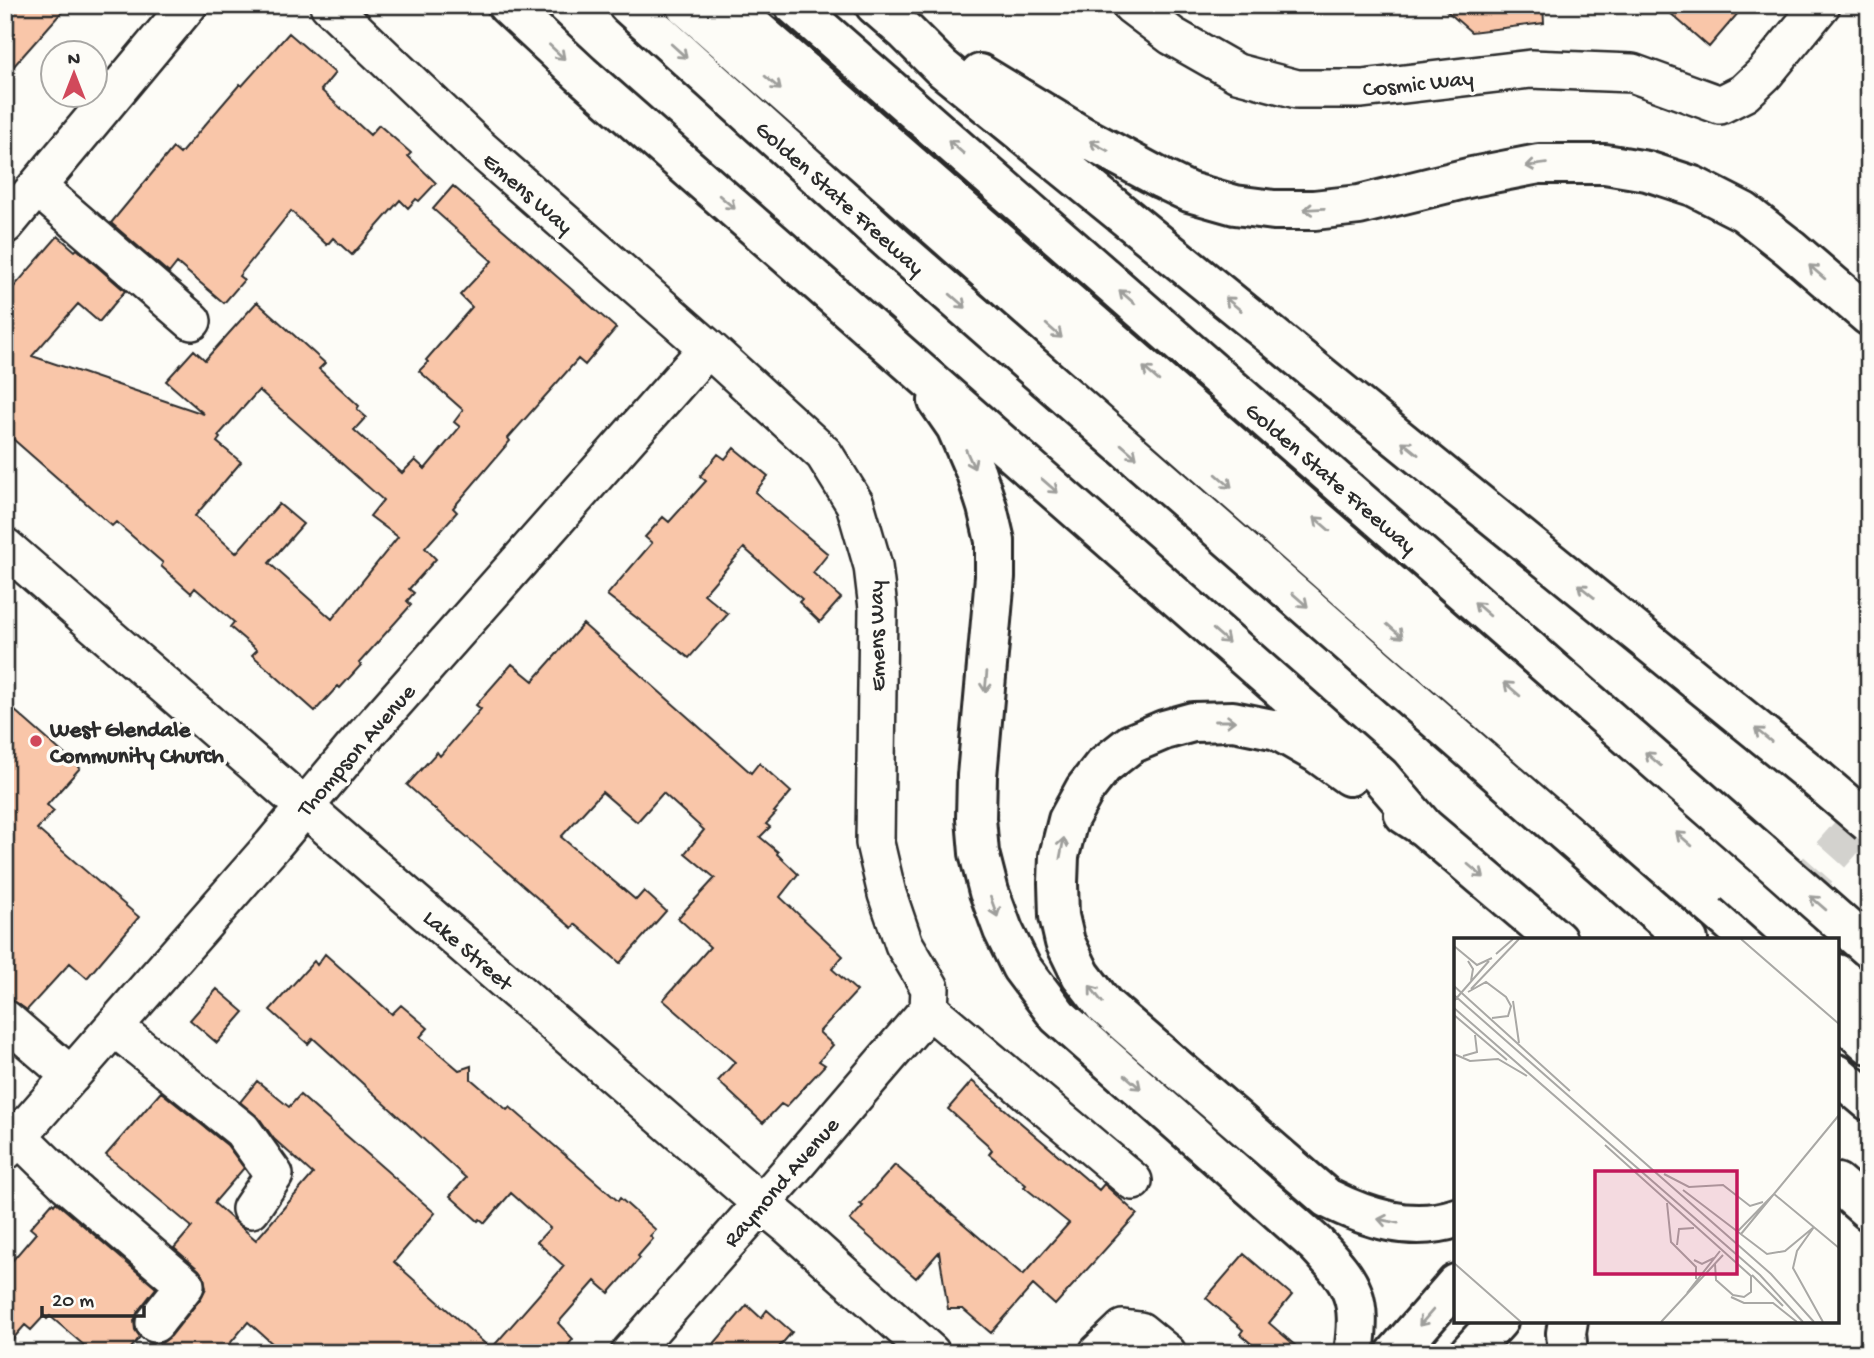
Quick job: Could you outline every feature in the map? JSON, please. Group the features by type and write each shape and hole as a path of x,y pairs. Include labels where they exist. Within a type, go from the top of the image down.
{"main road":[{"path":"507,5 581,74 1380,776 1424,827"},
{"name":"Golden State Freeway","path":"628,5 896,247 1687,938"},
{"path":"685,5 1359,600 1725,895 1795,938"},
{"path":"728,5 1725,895 1750,938"},
{"name":"Golden State Freeway","path":"794,5 1869,948"},
{"path":"875,5 941,68 1869,823"},
{"path":"906,33 957,60 1082,136 1162,179 1189,192 1236,205 1274,210 1314,210 1359,205 1472,177 1539,164 1605,163 1647,171 1693,186 1744,212 1869,316"},
{"path":"888,344 933,395 956,427 988,507 995,541 995,577 977,776 976,818 982,866 1003,930 1021,967 1058,1016 1306,1235 1338,1267 1348,1282 1356,1303 1354,1353"},
{"path":"1454,1218 1418,1224 1388,1222 1352,1211 1326,1198 1104,1005 1081,975 1065,942 1059,916 1059,856 1068,820 1085,789 1103,766 1131,744 1164,730 1193,722 1233,720 1277,730 1317,753 1424,827 1555,938"},
{"path":"1850,996 1869,1044"},
{"path":"1839,1076 1869,1101"},
{"path":"1839,1185 1869,1211"},
{"path":"1396,1353 1454,1286"},
{"path":"1469,1353 1496,1323"},
{"path":"1568,1323 1568,1353"}],"street":[{"path":"5,225 188,5"},
{"name":"Emens Way","path":"329,5 476,145 708,348 824,454 855,504 873,566 878,608 875,843 887,894 904,944 930,988 929,1009"},
{"name":"Cosmic Way","path":"1131,5 1172,36 1237,73 1297,89 1362,89 1531,69 1632,73 1720,105 1744,93 1765,73 1821,5"},
{"path":"37,187 192,321"},
{"name":"Thompson Avenue","path":"12,1144 353,749 708,348"},
{"name":"Lake Street","path":"5,547 789,1226 931,1353"},
{"path":"929,1009 1133,1181"},
{"name":"Raymond Avenue","path":"630,1353 929,1009"},
{"path":"5,1019 71,1076"},
{"path":"114,1027 242,1130 274,1175 251,1209"},
{"path":"12,1144 67,1184 185,1285 155,1323"},
{"path":"1098,1353 1123,1329 1140,1331 1167,1353"}],"building":[{"path":"5,5 68,5 38,38 5,76"},
{"path":"1440,5 1543,5 1544,23 1471,32"},
{"path":"1661,5 1745,5 1709,47"},
{"path":"289,33 335,73 321,90 370,135 379,125 411,153 408,156 436,183 419,201 416,199 408,208 400,200 352,255 333,238 327,245 291,211 239,276 244,280 224,303 177,263 169,273 111,223 173,148 180,154 240,84 242,86"},
{"path":"453,186 616,328 585,365 578,359 508,438 510,441 453,508 457,512 425,548 436,559 409,589 414,593 407,601 411,605 359,663 361,665 315,711 252,655 257,650 230,627 234,622 195,588 191,593 161,566 163,563 116,522 112,526 5,432 5,297 58,236 125,291 99,322 78,304 32,356 204,414 166,381 194,350 205,360 257,302 325,363 319,369 359,406 357,409 366,417 354,430 402,473 415,460 425,469 460,427 454,422 463,410 419,371 472,307 460,295 492,261 433,209","holes":["259,390 383,500 370,516 398,537 332,619 269,563 303,524 279,504 236,553 195,516 241,462 217,442 220,438 218,436"]},
{"path":"734,448 768,476 755,492 828,554 813,573 841,598 820,622 799,602 802,599 744,548 704,594 728,614 689,658 607,595 652,543 645,537 663,517 669,522 706,481 700,476 718,454 725,459"},
{"path":"583,624 751,773 759,763 791,792 774,812 776,813 766,824 770,827 760,837 798,874 780,897 843,956 832,969 857,991 819,1032 833,1045 819,1061 825,1065 786,1107 781,1104 763,1123 718,1081 735,1062 663,1000 710,947 678,918 715,878 685,853 704,830 663,793 637,822 602,792 561,837 636,900 644,891 666,911 620,963 575,924 572,928 407,785 437,752 440,756 481,709 476,705 512,664 533,681"},
{"path":"5,702 80,768 47,805 54,811 37,829 139,917 87,978 70,963 27,1010 5,995"},
{"path":"325,954 392,1014 401,1005 428,1028 420,1037 459,1070 471,1066 471,1079 507,1110 510,1107 618,1201 620,1198 656,1230 650,1236 653,1239 638,1256 640,1258 609,1293 595,1281 558,1323 573,1339 562,1353 283,1353 248,1322 222,1353 160,1353 148,1342 162,1343 171,1336 206,1288 204,1277 199,1270 174,1248 192,1227 106,1155 161,1092 227,1145 244,1168 214,1203 256,1240 313,1174 274,1139 259,1118 240,1102 257,1081 289,1107 300,1095 435,1213 394,1262 491,1349 564,1266 537,1242 550,1228 511,1193 485,1223 480,1219 478,1221 450,1196 466,1178 313,1038 308,1044 270,1010 314,961 317,965"},
{"path":"217,989 244,1012 217,1043 190,1020"},
{"path":"972,1081 1099,1190 1104,1184 1137,1214 1055,1305 1033,1285 991,1333 963,1309 948,1309 939,1252 916,1278 850,1220 863,1206 860,1204 895,1165 1023,1275 1069,1223 1024,1187 1026,1185 989,1154 992,1150 988,1145 948,1109"},
{"path":"56,1202 156,1288 138,1311 134,1321 135,1330 140,1337 127,1353 93,1353 50,1316 47,1319 44,1316 31,1330 25,1325 5,1348 5,1269 36,1233 30,1228 52,1203 54,1205"},
{"path":"1244,1254 1292,1295 1269,1323 1304,1353 1262,1353 1240,1334 1243,1330 1206,1298"},
{"path":"747,1305 761,1318 767,1310 792,1332 774,1353 706,1353"}],"tunnel":[{"path":"1757,938 1869,812"},
{"path":"1839,940 1869,906"}],"place":[{"name":"West Glendale Community Church","path":"36,741"}]}
